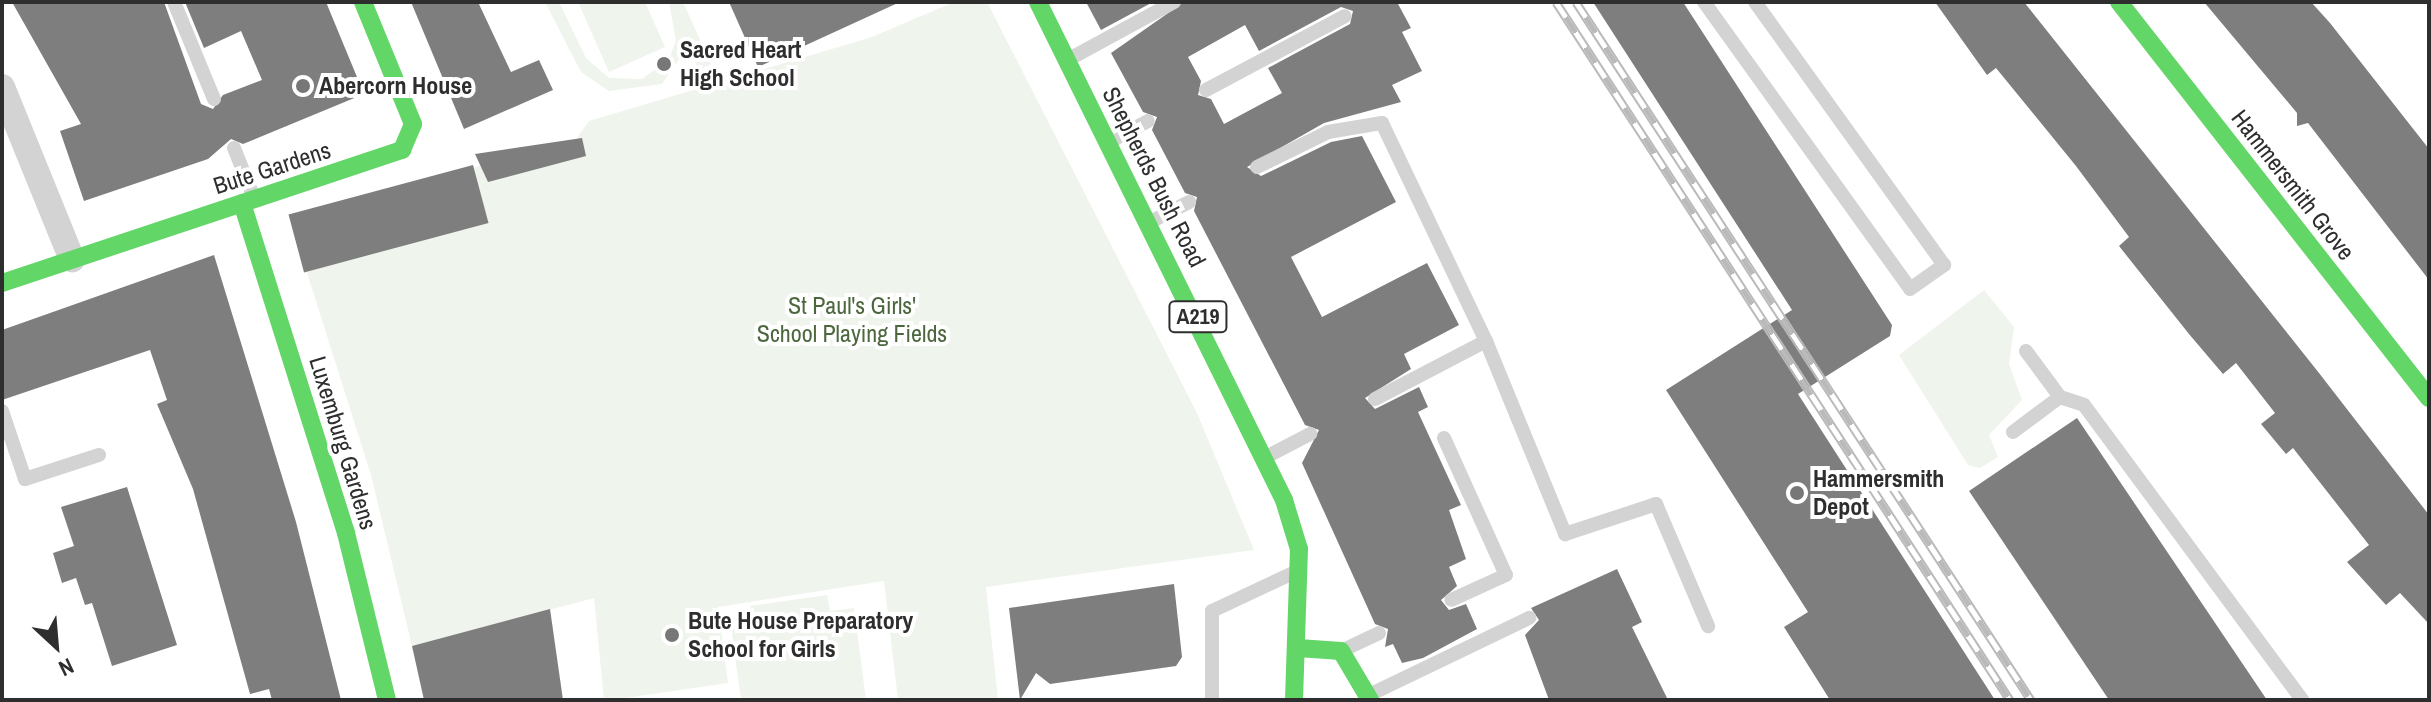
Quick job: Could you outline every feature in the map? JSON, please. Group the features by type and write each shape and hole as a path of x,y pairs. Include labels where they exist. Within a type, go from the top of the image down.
{"street":[{"name":"Bute Gardens","path":"2,283 411,143 413,124 363,2"},
{"name":"Shepherds Bush Road","path":"1038,2 1266,457 1293,525 1300,571 1294,700"},
{"name":"Hammersmith Grove","path":"2119,2 2429,398"},
{"path":"2,87 72,259"},
{"name":"Luxemburg Gardens","path":"248,200 342,520 387,700"},
{"path":"1298,648 1341,651 1369,698"}],"lane":[{"path":"174,2 214,99"},
{"path":"1067,60 1174,2"},
{"path":"1704,2 1910,289 1944,265 1755,2"},
{"path":"1206,90 1345,16"},
{"path":"1109,142 1148,121"},
{"path":"1257,167 1328,132 1382,123 1486,341 1565,534 1656,504 1708,626"},
{"path":"234,148 248,200"},
{"path":"1150,222 1189,202"},
{"path":"1375,399 1486,341"},
{"path":"2026,351 2060,397 2091,414 2302,700"},
{"path":"2013,432 2060,397"},
{"path":"2,411 25,479 99,455"},
{"path":"1266,457 1310,434"},
{"path":"1444,438 1506,575 1451,600"},
{"path":"1212,700 1212,611 1300,571"},
{"path":"1369,698 1529,618"},
{"path":"1341,651 1379,633"}],"green space":[{"path":"545,2 559,2 586,58 609,78 642,79 669,59 676,41 669,2 683,2 711,64 699,70 688,46 662,84 609,91 581,72"},
{"path":"578,2 645,2 665,47 609,72"},
{"name":"St Paul's Girls' School Playing Fields","path":"954,2 987,2 1197,413 1254,550 986,587 998,700 898,700 884,581 718,607 728,683 611,700 604,700 594,598 412,646 371,475 290,219 576,139 589,121 872,37"},
{"path":"1984,290 2014,327 2009,364 2022,400 1989,435 1998,457 1980,468 1968,465 1899,355"},
{"path":"827,595 830,611 854,608 866,700 741,700 731,626 753,623 750,606"}],"building":[{"path":"12,2 164,2 201,104 213,109 223,95 262,80 241,31 204,48 185,2 326,2 364,94 243,144 231,139 208,159 84,201 60,131 81,124"},
{"path":"411,2 478,2 511,72 539,60 553,90 464,129"},
{"path":"729,2 900,2 758,67"},
{"path":"1086,2 1153,2 1101,30"},
{"path":"1184,2 1397,2 1411,28 1402,32 1422,71 1392,85 1401,102 1324,123 1247,167 1261,176 1331,142 1362,136 1396,202 1291,257 1322,317 1427,263 1459,325 1404,354 1411,369 1365,398 1375,409 1419,387 1428,407 1418,412 1461,505 1449,510 1466,559 1449,567 1457,586 1441,600 1449,610 1466,604 1477,629 1423,658 1402,663 1393,644 1385,647 1388,629 1375,624 1302,463 1319,430 1305,425 1194,211 1197,197 1185,193 1152,130 1157,117 1143,112 1111,53","holes":["1341,7 1353,11 1350,24 1268,68 1282,93 1224,124 1211,99 1198,95 1201,81 1188,57 1245,25 1259,51"]},
{"path":"1593,2 1683,2 1892,325 1890,336 1798,394 1995,700 1830,700 1784,627 1808,612 1666,390 1792,310"},
{"path":"1935,2 2024,2 2319,373 2429,515 2429,624 2400,593 2386,605 2347,562 2369,545 2293,448 2286,454 2261,424 2275,413 2236,363 2223,374 2189,334 2119,246 2129,237 2076,166 1996,68 1987,75"},
{"path":"2204,2 2311,2 2330,23 2429,149 2429,280 2308,123 2297,126 2297,113"},
{"path":"582,138 586,156 488,182 475,154"},
{"path":"473,165 489,223 304,272 289,214"},
{"path":"214,255 296,522 341,700 272,700 269,689 250,694 193,489 157,404 167,400 150,350 2,400 2,330"},
{"path":"2077,418 2267,700 2109,700 1969,491"},
{"path":"127,487 177,645 112,666 92,603 85,605 76,578 62,583 53,553 74,546 61,507"},
{"path":"1617,569 1642,622 1632,627 1668,700 1549,700 1525,635 1539,620 1531,608"},
{"path":"1174,584 1182,657 1176,666 1050,684 1036,673 1020,700 1009,608"},
{"path":"550,609 563,700 424,700 412,646"}],"railway":[{"path":"1556,2 2010,700"},
{"path":"1576,2 2031,700"}],"traffic: fast":[{"path":"2,283 402,150 413,124 363,2"},
{"path":"1038,2 1284,500 1299,549 1294,700"},
{"path":"2119,2 2429,398"},
{"path":"242,203 346,533 387,700"},
{"path":"1298,648 1341,651 1370,700"}],"place":[{"name":"Sacred Heart High School","path":"664,64"},
{"name":"Abercorn House","path":"303,86"},
{"name":"Hammersmith Depot","path":"1797,493"},
{"name":"Bute House Preparatory School for Girls","path":"672,635"}]}
